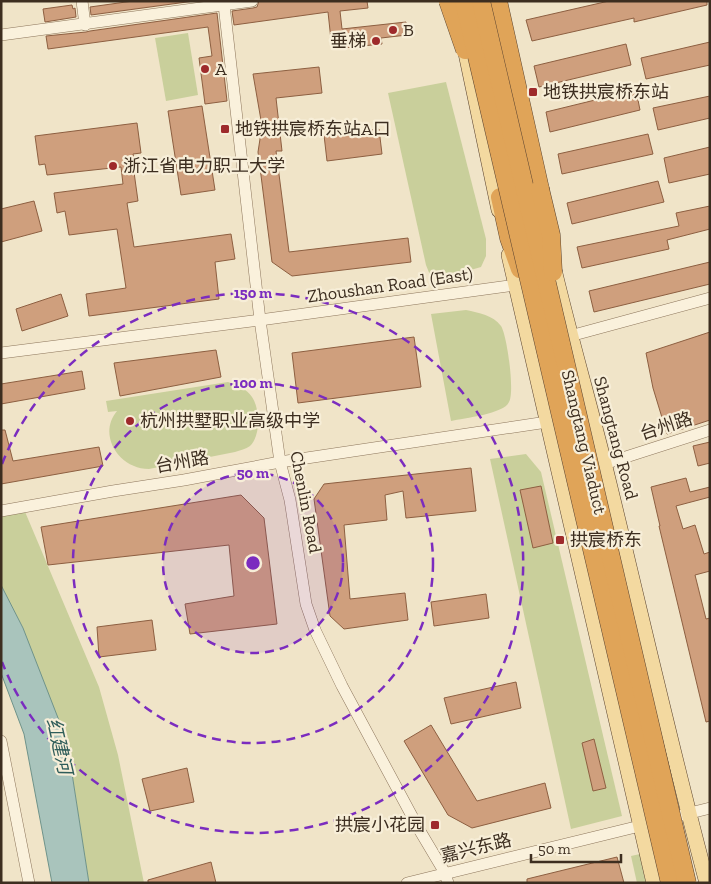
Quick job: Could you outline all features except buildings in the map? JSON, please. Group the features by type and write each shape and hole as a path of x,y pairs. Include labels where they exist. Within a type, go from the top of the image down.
{"highway":[{"path":"448,1 464,46 509,238 557,334"},
{"name":"Shangtang Viaduct","path":"464,1 557,334 670,883"},
{"name":"Shangtang Viaduct","path":"481,1 557,334 688,883"},
{"path":"498,1 550,235 557,334"}],"main road":[{"path":"455,1 515,286 654,883"},
{"name":"Shangtang Road","path":"491,1 557,334 604,464 688,813 707,883"}],"street":[{"path":"82,1 85,25"},
{"path":"1,35 252,1"},
{"name":"Chenlin Road","path":"224,5 260,320 280,462 290,500 306,604 315,630 342,686 447,878"},
{"name":"Zhoushan Road (East)","path":"1,353 515,286"},
{"path":"557,334 710,298"},
{"name":"台州路","path":"3,510 280,462 547,422"},
{"name":"台州路","path":"604,464 710,430"},
{"path":"1,740 29,883"},
{"name":"嘉兴东路","path":"407,883 447,878 710,808"}],"green space":[{"path":"188,33 198,95 166,101 155,38"},
{"path":"446,82 486,239 486,256 481,267 467,271 430,275 426,265 388,93"},
{"path":"466,310 490,317 501,326 506,340 510,364 511,396 506,406 500,410 451,421 431,314"},
{"path":"228,382 247,392 255,402 258,415 258,429 250,446 235,452 149,469 129,463 120,457 114,449 110,440 109,430 111,420 117,411 108,412 106,401"},
{"path":"526,454 541,472 622,816 571,829 490,459"},
{"path":"23,507 99,687 118,755 144,883 89,883 69,754 23,628 1,585 1,511"},
{"path":"640,854 646,883 637,883 631,856"}],"water":[{"name":"红建河","path":"1,585 23,628 60,723 69,754 89,883 52,883 24,734 1,673"}],"place":[{"name":"B","path":"393,30"},
{"name":"垂梯","path":"376,41"},
{"name":"A","path":"205,69"},
{"name":"地铁拱宸桥东站","path":"533,92"},
{"name":"地铁拱宸桥东站A口","path":"225,129"},
{"name":"浙江省电力职工大学","path":"113,166"},
{"name":"杭州拱墅职业高级中学","path":"130,421"},
{"name":"拱宸桥东","path":"560,540"},
{"name":"拱宸小花园","path":"435,825"}]}
